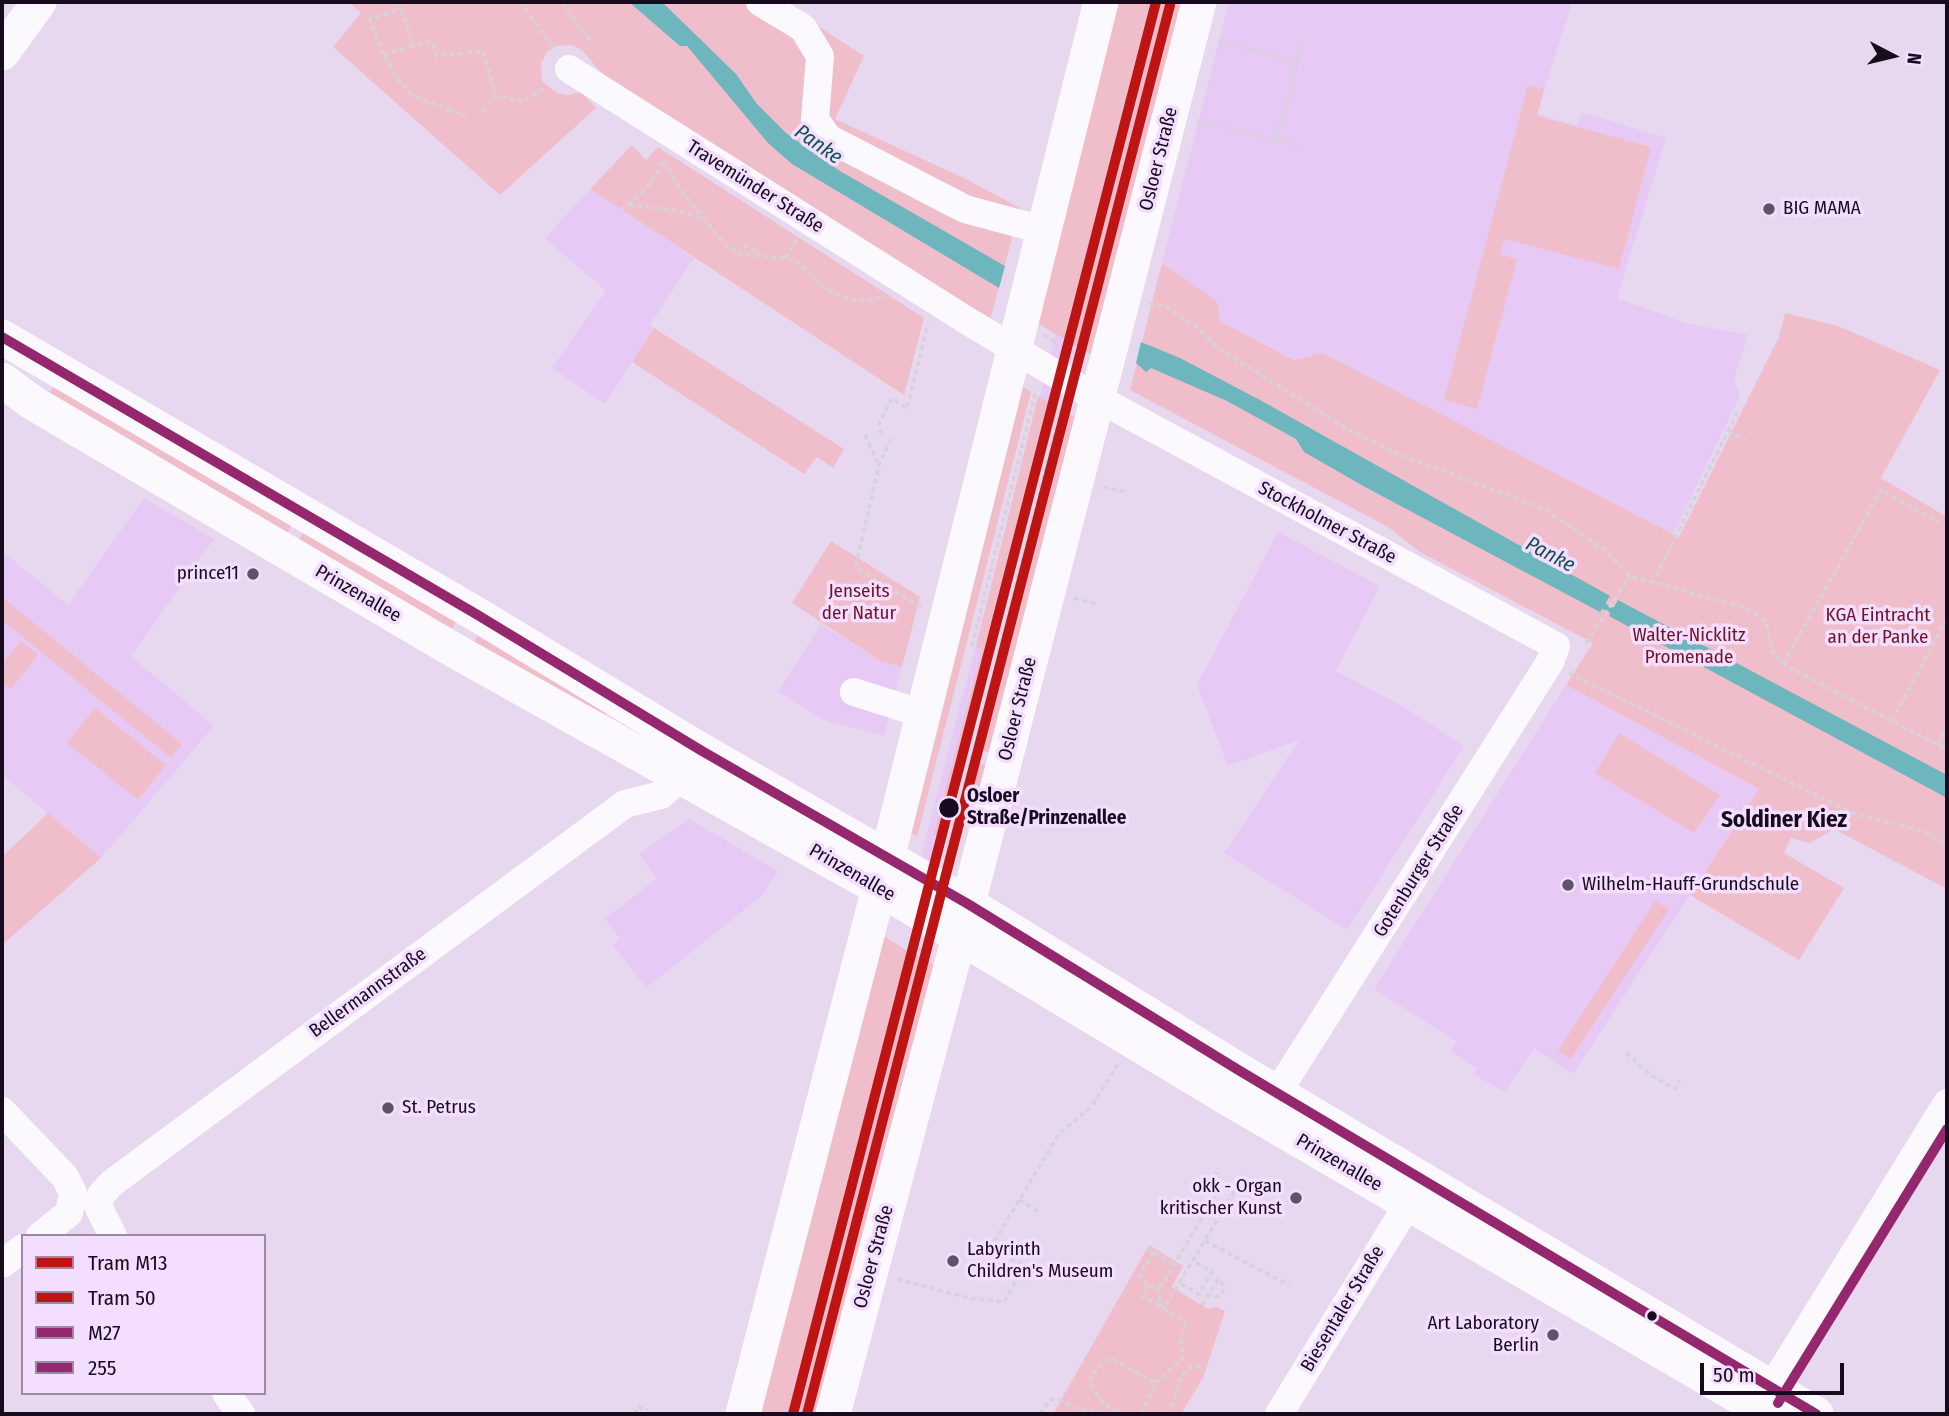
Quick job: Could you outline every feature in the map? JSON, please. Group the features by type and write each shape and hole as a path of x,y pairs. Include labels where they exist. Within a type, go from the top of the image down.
{"main road":[{"path":"2,53 39,2"},
{"path":"743,1414 883,872 1012,348 1101,2"},
{"name":"Osloer Straße","path":"833,1414 964,920 1199,2"},
{"name":"Prinzenallee","path":"2,337 476,614 678,757"},
{"name":"Prinzenallee","path":"2,380 33,402 457,652 678,757 883,872 1038,966 1408,1204 1705,1362"},
{"name":"Prinzenallee","path":"1038,966 1277,1093 1705,1362 1764,1406 1816,1414"}],"street":[{"path":"760,2 803,28 820,56 815,119 828,138 965,209 1043,230"},
{"name":"Travemünder Straße","path":"569,69 1012,348 1098,398"},
{"path":"33,402 52,368"},
{"name":"Stockholmer Straße","path":"1098,398 1556,646"},
{"path":"457,652 476,614"},
{"name":"Gotenburger Straße","path":"1277,1093 1550,662 1556,646"},
{"path":"854,692 923,714"},
{"name":"Bellermannstraße","path":"109,1231 99,1201 112,1183 625,804 638,779 678,757"},
{"path":"1764,1406 1947,1102"},
{"path":"2,1111 65,1177 73,1198 65,1217 43,1234"},
{"name":"Biesentaler Straße","path":"1279,1414 1408,1204"},
{"path":"2,1264 21,1250"},
{"path":"227,1395 241,1414"}],"path":[{"path":"399,2 413,46"},
{"path":"520,2 569,69"},
{"path":"562,2 593,45"},
{"path":"401,9 370,19 383,54 395,76 414,96 466,116"},
{"path":"1276,141 1303,38"},
{"path":"1214,40 1297,61"},
{"path":"383,54 432,42 437,56 483,51 496,96"},
{"path":"496,96 523,102 543,89"},
{"path":"482,111 496,96"},
{"path":"1199,121 1299,146"},
{"path":"621,210 648,187 671,149"},
{"path":"664,161 680,189 704,219 741,254 786,258 799,263 824,288 840,296 876,300 886,297 890,290"},
{"path":"629,205 681,211 704,219"},
{"path":"786,258 801,233"},
{"path":"744,245 762,255"},
{"path":"1146,302 1168,308 1196,327 1218,348 1349,430 1396,453 1544,509 1605,550 1630,576 1742,607 1765,620 1773,652 1783,664 1947,750"},
{"path":"881,434 879,424 892,398 907,409 930,316"},
{"path":"972,646 1037,387"},
{"path":"998,653 1063,402"},
{"path":"1652,584 1739,409"},
{"path":"1728,431 1745,440"},
{"path":"865,435 878,465"},
{"path":"891,439 878,465 856,565 861,572 923,608"},
{"path":"1101,487 1125,492"},
{"path":"1783,664 1881,490 1939,523"},
{"path":"1586,643 1630,576"},
{"path":"1073,598 1096,604"},
{"path":"1892,721 1947,618"},
{"path":"1567,672 1855,814 1924,831 1947,846"},
{"path":"1937,745 1947,725"},
{"path":"945,862 972,754 980,756"},
{"path":"1626,1053 1651,1075 1675,1089 1681,1080"},
{"path":"897,1279 968,1298 1004,1302 1024,1266 991,1247 1059,1133 1091,1107 1118,1064"},
{"path":"1153,1252 1140,1275 1149,1286 1157,1287 1163,1284 1175,1265 1216,1193 1214,1183 1218,1168"},
{"path":"1163,1308 1239,1184"},
{"path":"1019,1200 1038,1211 1035,1215"},
{"path":"1205,1241 1289,1285"},
{"path":"1147,1249 1175,1265"},
{"path":"1180,1284 1199,1294 1212,1272 1193,1261"},
{"path":"1202,1305 1218,1279 1223,1284 1223,1293 1218,1297 1208,1296"},
{"path":"1205,1283 1213,1286"},
{"path":"1141,1414 1156,1382 1182,1359 1181,1341 1185,1323 1143,1297 1149,1286"},
{"path":"1157,1287 1163,1308"},
{"path":"1117,1412 1102,1402 1090,1384 1098,1367 1111,1358 1156,1382"},
{"path":"1177,1366 1185,1373"},
{"path":"1166,1414 1185,1373 1191,1367 1206,1366"},
{"path":"1040,1414 1050,1400 1056,1399 1080,1410 1128,1414"},
{"path":"635,1414 637,1407 648,1410"}],"shaded area":[{"path":"629,2 662,2 736,74 757,104 786,133 840,171 1005,266 999,288 792,164 768,143 687,46 680,46"},
{"path":"1142,2 1160,2 937,869 921,859 925,841"},
{"path":"1229,2 1572,2 1537,114 1577,126 1582,112 1666,138 1617,298 1686,323 1748,335 1734,379 1740,396 1673,534 1323,353 1295,360 1220,321 1217,301 1162,263"},
{"path":"590,189 694,258 650,325 654,328 605,404 552,368 606,291 545,238"},
{"path":"1141,342 1180,358 1260,400 1610,596 1600,612 1365,487 1304,452 1296,439 1227,401 1151,368 1146,372 1136,363"},
{"path":"144,498 214,539 131,656 214,726 101,858 2,775 2,551 68,605"},
{"path":"1278,532 1380,586 1336,671 1404,707 1464,746 1347,930 1224,853 1299,740 1228,766 1197,685"},
{"path":"1618,600 1947,775 1947,798 1609,616"},
{"path":"821,624 880,661 902,667 884,735 828,722 778,692"},
{"name":"Wilhelm-Hauff-Grundschule","path":"1566,685 1759,789 1573,1074 1534,1048 1505,1092 1473,1074 1477,1068 1450,1051 1456,1041 1374,989"},
{"path":"689,819 778,871 763,895 646,988 613,945 620,939 605,919 656,879 639,854"}],"green space":[{"path":"349,2 781,2 864,56 835,119 966,179 1020,208 989,324 607,80 583,51 572,45 556,46 547,52 541,63 542,81 557,93 568,95 581,92 596,108 500,195 333,47 361,13"},
{"path":"1114,2 1187,2 1095,357 1032,320"},
{"path":"1528,85 1544,89 1537,116 1651,147 1619,269 1504,239 1500,254 1517,259 1477,409 1444,400"},
{"path":"632,145 646,160 658,147 924,318 904,395 590,189"},
{"name":"Walter-Nicklitz Promenade","path":"1162,263 1217,301 1220,321 1294,360 1323,353 1679,537 1779,337 1785,313 1838,326 1940,370 1881,478 1947,517 1947,889 1834,829 1810,843 1791,838 1784,853 1844,888 1799,960 1690,895 1759,789 1566,685 1593,643 1420,552 1388,527 1130,390"},
{"path":"654,328 844,449 833,468 817,457 804,474 632,362"},
{"path":"1016,382 1031,392 917,837 904,829"},
{"path":"54,385 293,523 286,535 49,393"},
{"path":"1038,396 1058,407 994,652 987,650 940,835 934,834 982,649 976,647"},
{"path":"1065,411 1079,420 994,754 977,749"},
{"path":"305,530 457,620 452,629 297,542"},
{"name":"Jenseits der Natur","path":"831,541 920,597 902,667 880,661 792,603"},
{"path":"2,597 182,744 171,758 2,620"},
{"path":"479,634 609,707 603,719 474,642"},
{"path":"21,641 38,655 11,689 2,682 2,664"},
{"path":"95,708 166,765 138,800 67,743"},
{"path":"1619,733 1720,795 1694,833 1595,773"},
{"path":"974,762 991,766 981,804 964,800"},
{"path":"48,813 101,858 2,945 2,857"},
{"path":"1655,901 1669,909 1571,1059 1558,1051"},
{"path":"876,931 909,952 908,957 914,959 916,954 938,967 824,1414 751,1414"},
{"path":"1149,1245 1183,1266 1172,1287 1208,1309 1217,1307 1225,1311 1203,1378 1181,1414 1053,1414"}],"waterway":[{"name":"Panke","path":"1598,603 1619,614"}],"tram line":[{"name":"M13","path":"793,1414 1156,2"},
{"name":"50","path":"807,1414 1170,5"}],"transit line":[{"name":"M27","path":"2,337 476,614 702,751 968,904 1240,1071 1816,1414"},
{"name":"255","path":"1778,1403 1947,1129"}],"place":[{"name":"BIG MAMA","path":"1769,209"},
{"name":"prince11","path":"253,574"},
{"name":"Osloer Straße/Prinzenallee","path":"949,808"},
{"name":"Wilhelm-Hauff-Grundschule","path":"1568,885"},
{"name":"St. Petrus","path":"388,1108"},
{"name":"okk - Organ kritischer Kunst","path":"1296,1198"},
{"name":"Labyrinth Children's Museum","path":"953,1261"},
{"name":"Art Laboratory Berlin","path":"1553,1335"}],"district":[{"name":"Soldiner Kiez","path":"1784,821"}],"park label":[{"name":"KGA Eintracht an der Panke","path":"1878,627"}]}
